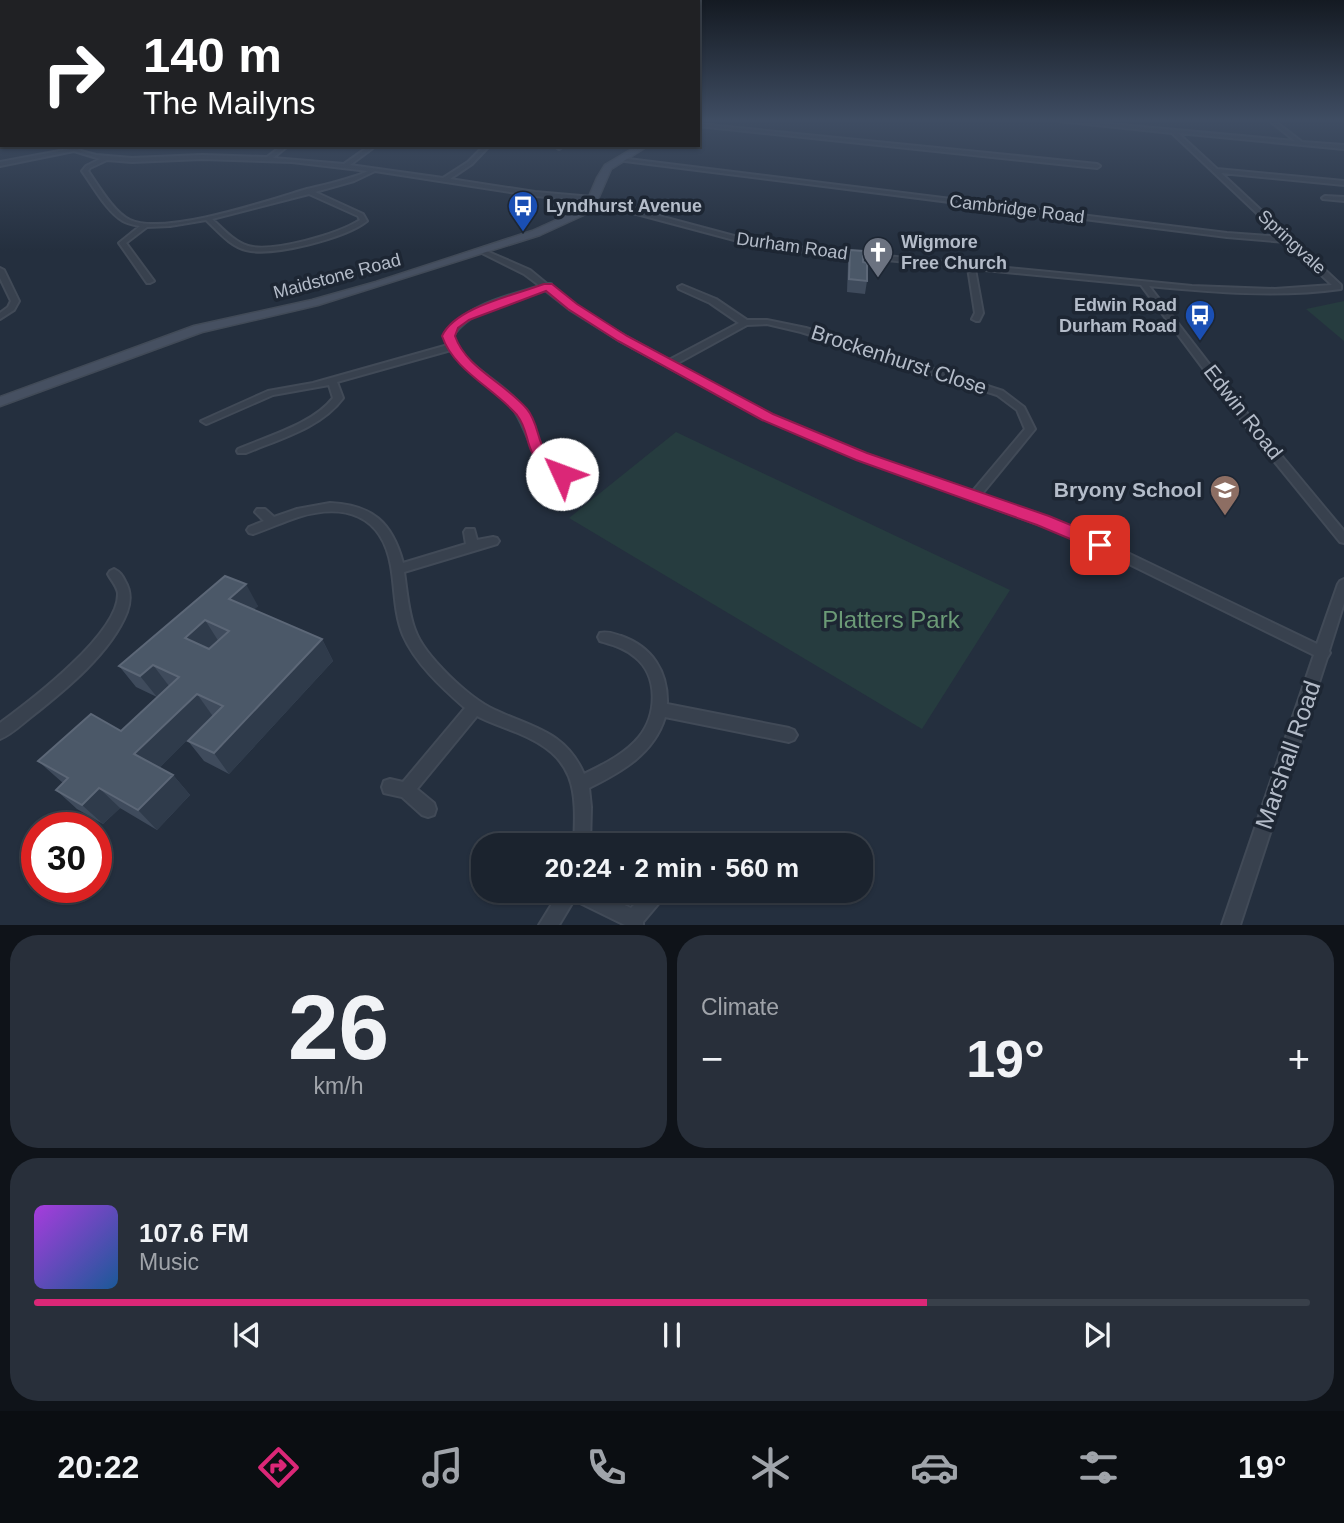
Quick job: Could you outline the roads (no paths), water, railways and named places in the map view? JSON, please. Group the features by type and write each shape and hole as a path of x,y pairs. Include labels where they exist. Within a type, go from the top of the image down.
{"street":[{"path":"95,164 85,172 127,222 145,226 170,225 207,218 352,180 374,170"},
{"name":"Durham Road","path":"313,164 374,170 595,202 771,246 1144,284 1255,291 1325,288"},
{"path":"344,167 348,164"},
{"path":"444,180 468,164"},
{"path":"595,202 602,175 615,164"},
{"name":"Cambridge Road","path":"654,164 1227,235 1289,240"},
{"path":"1080,164 1097,166"},
{"name":"Springvale","path":"1208,164 1338,285 1325,288"},
{"path":"1215,171 1343,184"},
{"path":"207,218 240,245 255,250 276,248 345,231 365,221 361,215 308,191"},
{"path":"1325,198 1344,199"},
{"name":"Maidstone Road","path":"0,402 198,328 325,300 482,251 559,225 595,202"},
{"path":"145,226 122,243 150,281"},
{"path":"482,251 527,272 591,319 741,404 800,431 1080,535 1323,653"},
{"path":"971,265 979,313 976,319"},
{"path":"0,270 15,301 0,317"},
{"name":"Edwin Road","path":"1144,284 1256,432 1344,539"},
{"path":"548,286 457,322 449,332 452,347 521,411 539,454 562,474"},
{"path":"669,364 746,323 713,301 682,288"},
{"name":"Brockenhurst Close","path":"746,323 767,322 803,330 987,388 1014,402 1026,416 1030,429 974,497"},
{"path":"206,421 262,396 332,382 452,347"},
{"path":"242,451 332,407 338,398 332,382"},
{"path":"253,530 266,517 316,509 362,513 374,520 391,545 398,569 409,635 417,649 475,707 551,741 565,753 582,783 583,833"},
{"path":"470,532 472,546"},
{"path":"398,569 492,541"},
{"path":"0,732 67,677 109,630 119,615 124,595 114,574"},
{"name":"Marshall Road","path":"1231,925 1344,584"},
{"path":"582,783 611,769 637,749 655,725 660,709 656,676 648,660 635,649 606,636"},
{"path":"428,809 398,788 475,707"},
{"path":"660,709 789,735"},
{"path":"548,925 564,903"},
{"path":"596,903 634,922 649,903"}],"place":[{"name":"Lyndhurst Avenue","path":"523,233"},
{"name":"Wigmore Free Church","path":"878,279"},
{"name":"Edwin Road Durham Road","path":"1200,342"},
{"name":"Bryony School","path":"1225,517"}],"park label":[{"name":"Platters Park","path":"891,620"}]}
